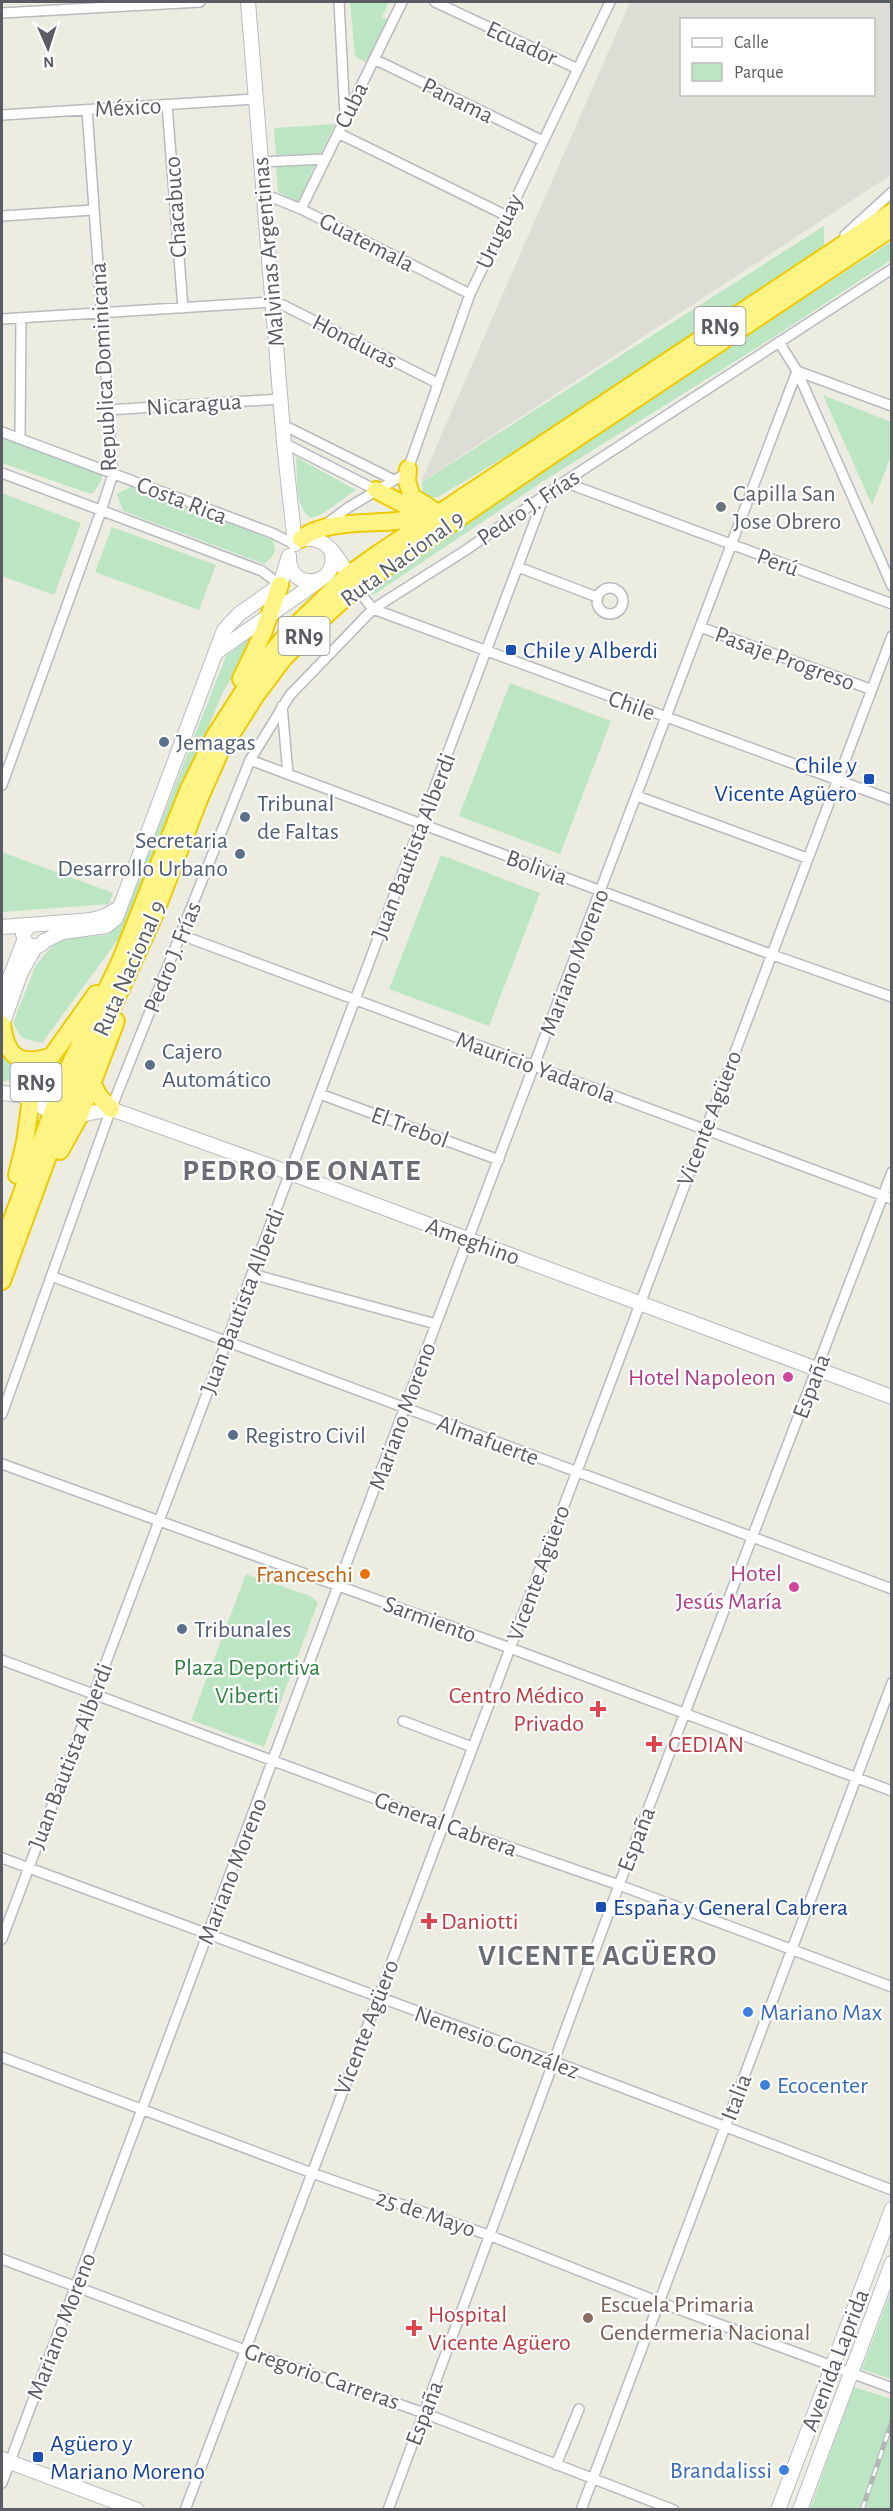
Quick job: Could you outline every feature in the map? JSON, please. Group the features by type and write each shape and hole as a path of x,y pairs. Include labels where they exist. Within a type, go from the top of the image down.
{"highway":[{"name":"Ruta Nacional 9","path":"125,965 189,789 216,734 238,698 276,646 352,582 472,492 891,212"},
{"name":"Ruta Nacional 9","path":"2,1281 64,1114 70,1065 153,918 203,789 220,752 236,725 283,659 326,615 352,582 546,458 891,228"},
{"path":"401,474 408,482 412,497 418,503 433,508"},
{"path":"376,490 407,506 433,508"},
{"path":"305,540 398,520 472,492"},
{"path":"216,734 228,700 249,663 271,614 282,578"},
{"name":"RN9","path":"8,1227 25,1142 31,1098 39,1074 49,1057 125,965"},
{"name":"RN9","path":"64,1114 92,1083 125,998 125,965"},
{"path":"2,1024 4,1039 12,1053 25,1060 49,1057"},
{"path":"92,1083 98,1095 111,1109"},
{"name":"Ruta Nacional 9","path":"2,1246 8,1227 64,1114"}],"street":[{"path":"2,13 200,2"},
{"name":"Malvinas Argentinas","path":"248,2 290,502 305,540"},
{"path":"339,2 345,117"},
{"name":"Cuba","path":"301,209 402,2"},
{"name":"Ecuador","path":"435,2 578,69"},
{"name":"Uruguay","path":"401,474 470,294 610,2"},
{"name":"Panama","path":"374,59 543,141"},
{"name":"México","path":"2,115 255,99"},
{"name":"Chacabuco","path":"167,105 183,308"},
{"name":"Republica Dominicana","path":"2,785 113,474 87,110"},
{"path":"338,133 507,216"},
{"path":"261,162 325,159"},
{"path":"821,258 891,192"},
{"name":"Guatemala","path":"264,194 301,209 470,294"},
{"path":"2,216 93,210"},
{"path":"845,259 891,237"},
{"name":"Pedro J. Frías","path":"2,1414 111,1109 250,760 282,706 306,676 373,609 891,269"},
{"path":"2,320 272,302"},
{"name":"Honduras","path":"272,302 283,305 437,383"},
{"path":"20,438 21,318"},
{"path":"779,342 797,371 891,586"},
{"path":"797,371 891,406"},
{"name":"Mariano Moreno","path":"2,2483 5,2460 142,2110 436,1324 797,371"},
{"name":"Nicaragua","path":"108,410 280,399"},
{"path":"283,425 401,474"},
{"name":"Costa Rica","path":"2,432 113,474 305,540"},
{"path":"284,443 376,490"},
{"name":"Costa Rica","path":"2,473 262,571 282,578 298,578"},
{"path":"2,927 32,937 105,916 119,908 218,651 224,630 282,578 305,540 339,513 401,474"},
{"name":"Perú","path":"564,482 891,604"},
{"name":"Juan Bautista Alberdi","path":"2,1939 545,495"},
{"path":"305,540 324,542 373,609"},
{"path":"305,540 291,570 298,578 312,582 322,579"},
{"path":"218,651 322,579 331,568 332,553"},
{"path":"518,567 597,597"},
{"name":"Chile","path":"373,609 891,800"},
{"name":"Pasaje Progreso","path":"700,627 870,689"},
{"name":"Vicente Agüero","path":"185,2510 891,636"},
{"path":"282,706 288,774"},
{"name":"Bolivia","path":"250,760 891,997"},
{"path":"637,795 807,858"},
{"name":"Mauricio Yadarola","path":"181,935 887,1198"},
{"path":"2,998 32,937"},
{"path":"2,1024 32,937"},
{"path":"2,1093 31,1098 64,1114 111,1109"},
{"name":"El Trebol","path":"320,1094 500,1160"},
{"name":"Ameghino","path":"111,1109 469,1239 891,1397"},
{"name":"España","path":"388,2510 683,1715 817,1369 887,1198 891,1172"},
{"path":"252,1274 436,1324"},
{"name":"Almafuerte","path":"51,1276 891,1589"},
{"name":"Sarmiento","path":"2,1464 510,1648 683,1715 891,1791"},
{"name":"General Cabrera","path":"2,1660 443,1824 619,1885 891,1986"},
{"name":"Italia","path":"581,2510 891,1683"},
{"path":"403,1721 472,1748"},
{"name":"Nemesio González","path":"2,1858 555,2062 891,2190"},
{"name":"25 de Mayo","path":"2,2057 312,2173 491,2236 659,2302 891,2388"},
{"name":"Avenida Laprida","path":"778,2510 891,2209"},
{"name":"Gregorio Carreras","path":"2,2259 245,2350 424,2413 674,2510"},
{"name":"Avenida Laprida","path":"800,2510 891,2263"},
{"path":"556,2465 579,2409"},
{"path":"5,2460 137,2510"}],"shaded area":[{"path":"630,2 891,2 891,175 421,482"}],"green space":[{"path":"350,2 389,2 382,17 389,21 367,63 355,56"},
{"path":"335,124 321,153 276,156 274,128"},
{"path":"315,165 298,202 278,192 276,167"},
{"path":"824,226 824,246 530,442 438,497 429,498 422,493 422,482"},
{"path":"891,242 891,260 774,337 542,482 373,595 367,586 531,476"},
{"path":"823,395 891,422 891,456 872,505"},
{"path":"2,436 102,471 102,480 93,493 88,493 2,463"},
{"path":"296,457 356,490 322,514 311,518 299,499"},
{"path":"132,486 273,540 275,551 264,564 123,511 117,494"},
{"path":"2,493 81,523 54,595 2,576"},
{"path":"112,527 216,565 199,610 95,572"},
{"path":"259,631 222,694 125,930 42,1043 22,1038 13,1023 36,965 60,937 107,935 121,923 226,656"},
{"path":"510,683 611,721 560,854 459,816"},
{"path":"2,852 113,893 109,904 2,912"},
{"path":"441,855 540,893 489,1026 389,989"},
{"path":"2,1048 27,1068 22,1080 2,1081"},
{"name":"Plaza Deportiva Viberti","path":"246,1574 310,1596 318,1602 264,1747 191,1720"},
{"path":"891,2291 891,2379 862,2369"},
{"path":"854,2387 891,2399 891,2509 810,2509"}],"railway":[{"path":"862,2510 892,2421"}],"place":[{"name":"Capilla San Jose Obrero","path":"721,507"},
{"name":"Chile y Alberdi","path":"511,650"},
{"name":"Jemagas","path":"164,742"},
{"name":"Chile y Vicente Agüero","path":"869,779"},
{"name":"Tribunal de Faltas","path":"245,817"},
{"name":"Secretaria Desarrollo Urbano","path":"240,854"},
{"name":"Cajero Automático","path":"150,1065"},
{"name":"Hotel Napoleon","path":"788,1377"},
{"name":"Registro Civil","path":"233,1435"},
{"name":"Franceschi","path":"365,1574"},
{"name":"Hotel Jesús María","path":"794,1587"},
{"name":"Tribunales","path":"182,1629"},
{"name":"Centro Médico Privado","path":"598,1709"},
{"name":"CEDIAN","path":"654,1744"},
{"name":"España y General Cabrera","path":"601,1907"},
{"name":"Daniotti","path":"429,1921"},
{"name":"Mariano Max","path":"748,2012"},
{"name":"Ecocenter","path":"765,2085"},
{"name":"Escuela Primaria Gendermeria Nacional","path":"588,2318"},
{"name":"Hospital Vicente Agüero","path":"414,2328"},
{"name":"Agüero y Mariano Moreno","path":"38,2457"},
{"name":"Brandalissi","path":"784,2470"}],"district":[{"name":"PEDRO DE ONATE","path":"302,1170"},
{"name":"VICENTE AGÜERO","path":"598,1955"}]}
